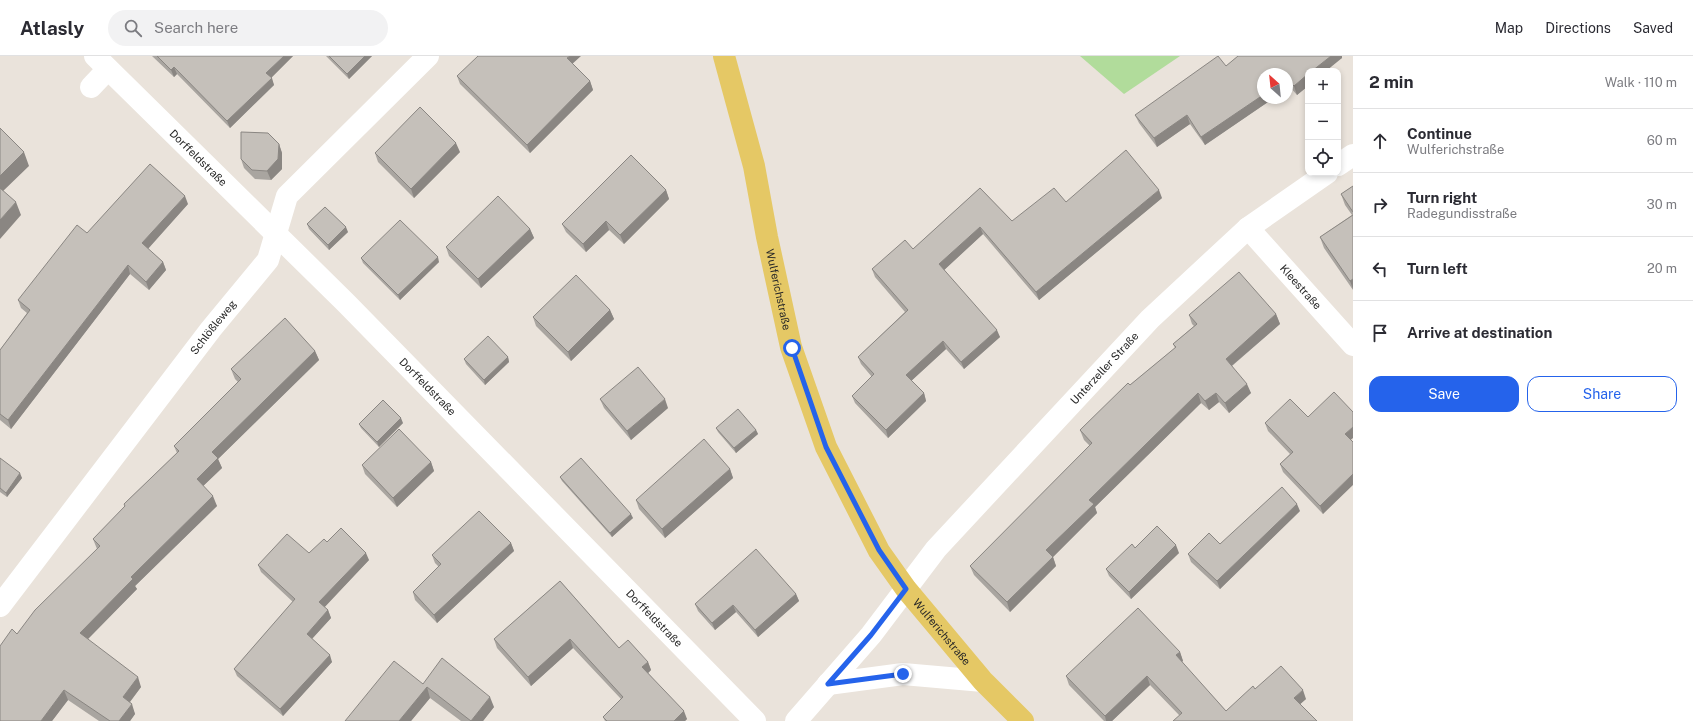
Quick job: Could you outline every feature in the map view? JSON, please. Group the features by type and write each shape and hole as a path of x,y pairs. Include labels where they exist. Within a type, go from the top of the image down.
{"main road":[{"name":"Wulferichstraße","path":"724,56 754,166 767,237 792,348 826,447 879,550 906,589 983,681 1023,721"}],"street":[{"name":"Schlößleweg","path":"0,606 211,329 268,260 288,196 428,56"},
{"name":"Dorffeldstraße","path":"102,63 346,303 755,721"},
{"path":"91,87 102,63"},
{"path":"1341,163 1353,155"},
{"name":"Unterzeller Straße","path":"796,721 871,635 952,531 1150,319 1248,228 1323,176"},
{"name":"Kleestraße","path":"1248,228 1353,346"},
{"path":"828,684 903,674 983,681"}],"green space":[{"path":"1080,56 1180,56 1124,94"}],"building":[{"path":"157,56 284,56 266,73 272,78 227,121 174,67 171,70"},
{"path":"329,56 365,56 347,74"},
{"path":"478,56 570,56 567,58 590,81 527,145 457,76"},
{"path":"1218,56 1226,66 1238,56 1331,56 1316,68 1305,68 1305,77 1294,86 1293,68 1257,68 1257,99 1201,137 1187,115 1154,138 1135,115"},
{"path":"420,107 456,143 411,189 375,153"},
{"path":"0,128 24,152 0,176"},
{"path":"241,132 268,133 279,144 278,159 267,171 252,170 241,159"},
{"path":"1126,150 1159,190 1036,292 980,227 939,264 997,330 961,362 943,341 906,375 924,393 886,430 852,396 874,374 858,357 908,310 872,269 905,240 913,249 980,188 1012,221 1054,188 1066,202"},
{"path":"631,155 666,190 620,235 606,221 583,244 562,224"},
{"path":"150,164 185,196 142,243 163,262 146,282 128,265 8,420 0,414 0,350 30,310 18,300 77,225 87,233"},
{"path":"1353,186 1353,212 1341,194"},
{"path":"0,188 16,202 0,220"},
{"path":"498,196 530,229 478,279 446,247"},
{"path":"325,207 346,227 328,245 307,224"},
{"path":"1353,215 1353,279 1350,281 1320,237"},
{"path":"400,220 438,257 398,295 361,258"},
{"path":"1239,272 1276,314 1226,359 1247,384 1225,403 1216,393 1205,401 1198,393 1089,500 1094,504 1046,550 1053,557 1007,602 970,566 1092,443 1080,430 1128,383 1130,385 1176,347 1173,344 1197,324 1189,315"},
{"path":"576,275 610,310 568,352 533,317"},
{"path":"285,318 315,351 212,452 218,458 197,479 213,496 131,577 133,579 80,633 138,677 123,697 132,704 119,721 110,721 64,690 41,721 0,721 0,646 12,629 17,634 35,610 100,546 93,539 125,506 124,504 179,451 174,446 241,379 231,369"},
{"path":"488,336 508,357 484,380 464,359"},
{"path":"638,367 665,399 627,431 600,399"},
{"path":"1334,392 1353,412 1353,427 1345,434 1353,442 1353,474 1320,506 1280,464 1293,452 1265,423 1290,399 1308,417"},
{"path":"383,400 401,418 377,442 359,424"},
{"path":"738,409 756,430 734,448 716,428"},
{"path":"399,429 431,462 393,498 362,465"},
{"path":"704,439 730,469 662,529 636,500"},
{"path":"0,458 20,473 6,493 0,488"},
{"path":"581,458 631,514 610,533 560,477"},
{"path":"1282,487 1297,504 1217,581 1188,554 1209,533 1220,544"},
{"path":"479,511 511,543 434,615 413,592 441,564 432,555"},
{"path":"1157,526 1176,545 1129,592 1106,569 1132,544 1135,548"},
{"path":"341,528 366,553 319,602 328,610 307,634 330,655 280,709 234,669 295,599 258,565 287,534 309,553 324,539 327,542"},
{"path":"756,549 796,594 755,630 733,605 712,623 695,604"},
{"path":"560,581 619,648 628,640 648,662 642,667 684,711 674,721 607,721 603,717 623,697 570,639 528,677 494,639"},
{"path":"1138,608 1180,652 1176,655 1226,711 1253,686 1255,689 1281,666 1303,690 1294,698 1317,721 1173,721 1182,713 1147,676 1105,716 1066,676"},
{"path":"442,658 490,697 471,721 427,687 399,721 345,721 394,661 423,684"}],"route":[{"path":"792,348 826,447 879,550 906,589 871,635 828,684 903,674"}]}
